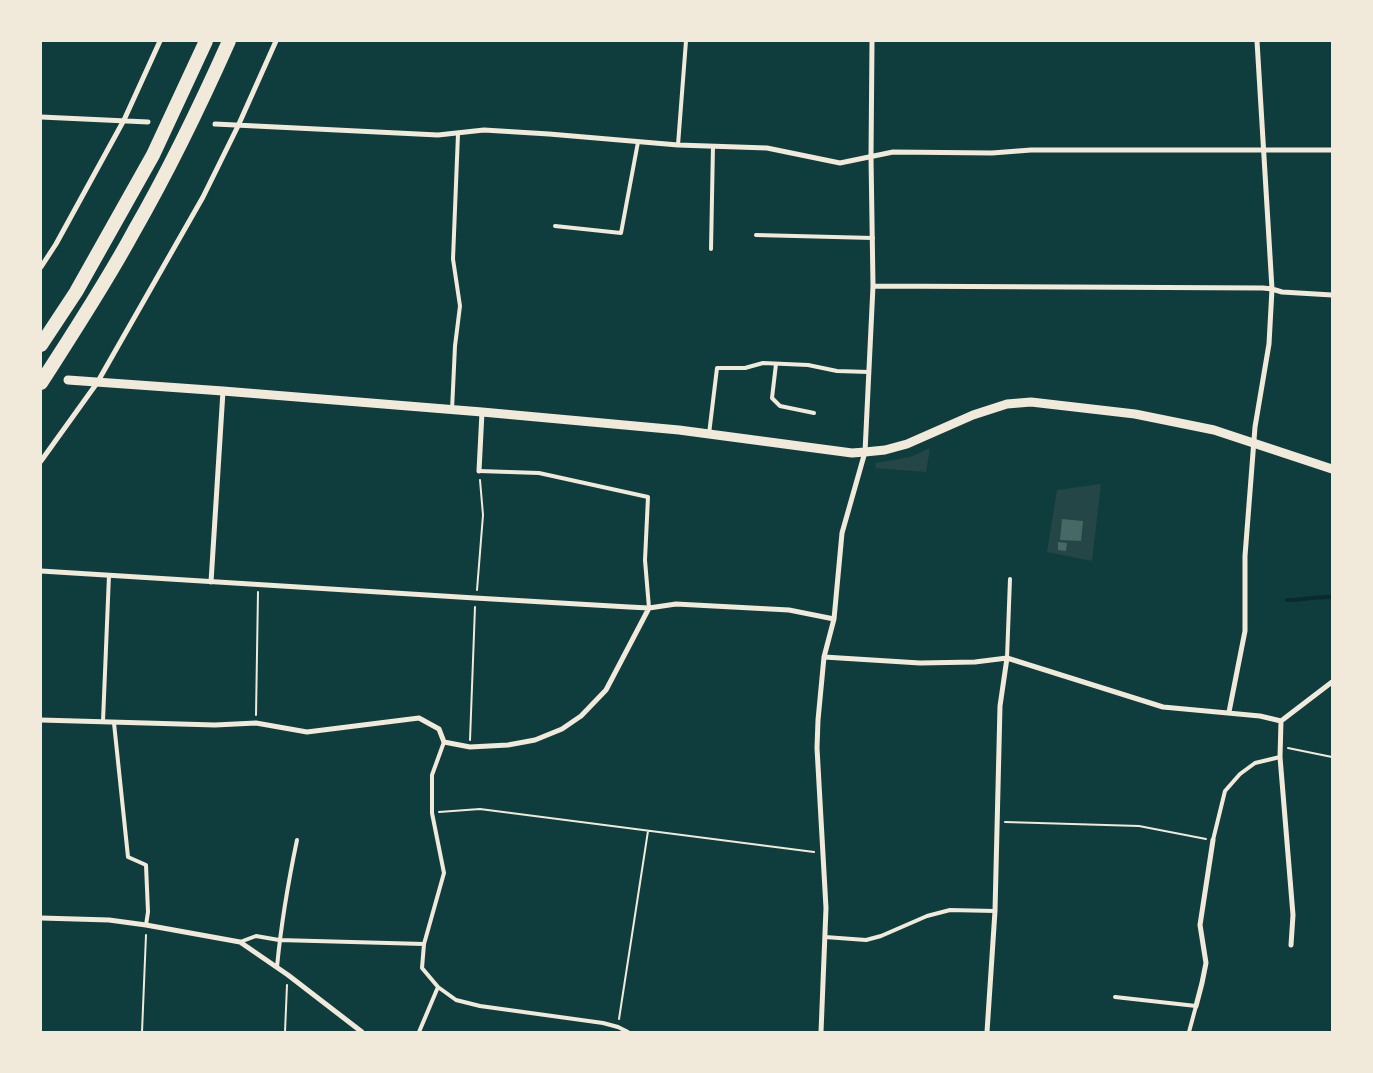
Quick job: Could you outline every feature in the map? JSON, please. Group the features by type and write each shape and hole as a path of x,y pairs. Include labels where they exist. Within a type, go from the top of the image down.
{"highway":[{"path":"41,345 76,292 153,154 206,41"},
{"path":"41,383 93,302 135,231 204,96 229,41"}],"street":[{"path":"41,267 56,244 124,120 160,41"},
{"path":"41,462 97,383 203,197 238,126 276,41"},
{"path":"821,1032 826,908 817,748 818,720 824,657 834,619 842,533 865,452 873,286 872,41"},
{"path":"1230,712 1245,631 1245,556 1255,427 1269,344 1272,289 1257,41"},
{"path":"41,117 148,122"},
{"path":"215,124 438,135 484,130 549,134 678,146 767,148 840,163 893,152 1332,150"},
{"path":"873,286 1263,288 1282,292 1332,296"},
{"path":"68,380 482,412 679,430 852,452 885,450 907,444 973,415 1007,404 1031,402 1135,414 1214,430 1332,469"},
{"path":"211,582 223,391"},
{"path":"479,471 482,412"},
{"path":"41,571 648,608 676,604 789,610 834,619"},
{"path":"41,720 215,725 256,723 307,732 419,718 439,729 444,742 470,747 508,745 535,740 562,730 581,716 606,690 648,608"},
{"path":"824,657 920,663 976,662 1007,658 1163,707 1230,712 1281,721"},
{"path":"987,1032 995,911 1000,706 1007,658"},
{"path":"1281,721 1332,682"},
{"path":"1281,721 1280,757 1293,915 1291,945"},
{"path":"1196,1006 1206,963 1200,925 1212,840"},
{"path":"41,918 109,920 240,942 288,975 362,1032"}],"lane":[{"path":"678,146 686,41"},
{"path":"452,410 455,346 460,306 453,259 458,134"},
{"path":"555,226 621,234 638,142"},
{"path":"711,249 713,146"},
{"path":"756,235 873,238"},
{"path":"709,434 717,368 745,368 763,363 808,365 837,371 869,372"},
{"path":"776,364 772,398 780,406 814,413"},
{"path":"479,471 539,473 648,497 645,560 648,608"},
{"path":"103,721 109,575"},
{"path":"1007,658 1010,579"},
{"path":"114,723 128,857 146,865 148,912 146,925"},
{"path":"444,742 432,775 432,813 444,873 424,944 422,968 438,987 456,1000 480,1006 603,1023 618,1026 628,1032"},
{"path":"1212,840 1225,791 1240,774 1255,763 1280,757"},
{"path":"277,967 279,940 296,840"},
{"path":"825,938 866,940 881,936 927,916 950,910 995,911"},
{"path":"240,942 256,936 279,940 424,944"},
{"path":"419,1032 438,987"},
{"path":"1116,997 1196,1006 1189,1032"}],"path":[{"path":"470,747 475,598 478,585 483,515 479,471"},
{"path":"256,723 258,584"},
{"path":"1280,746 1332,757"},
{"path":"432,813 480,809 823,854"},
{"path":"997,822 1138,826 1212,840"},
{"path":"618,1026 648,831"},
{"path":"142,1032 146,925"},
{"path":"284,1032 288,975"}],"shaded area":[{"path":"930,448 926,472 875,468 876,463 910,457"},
{"path":"1101,484 1092,561 1047,552 1057,490"}],"building":[{"path":"1062,519 1083,521 1081,541 1060,540"},
{"path":"1058,542 1067,543 1066,551 1058,550"}],"waterway":[{"path":"1287,600 1332,597"}]}
